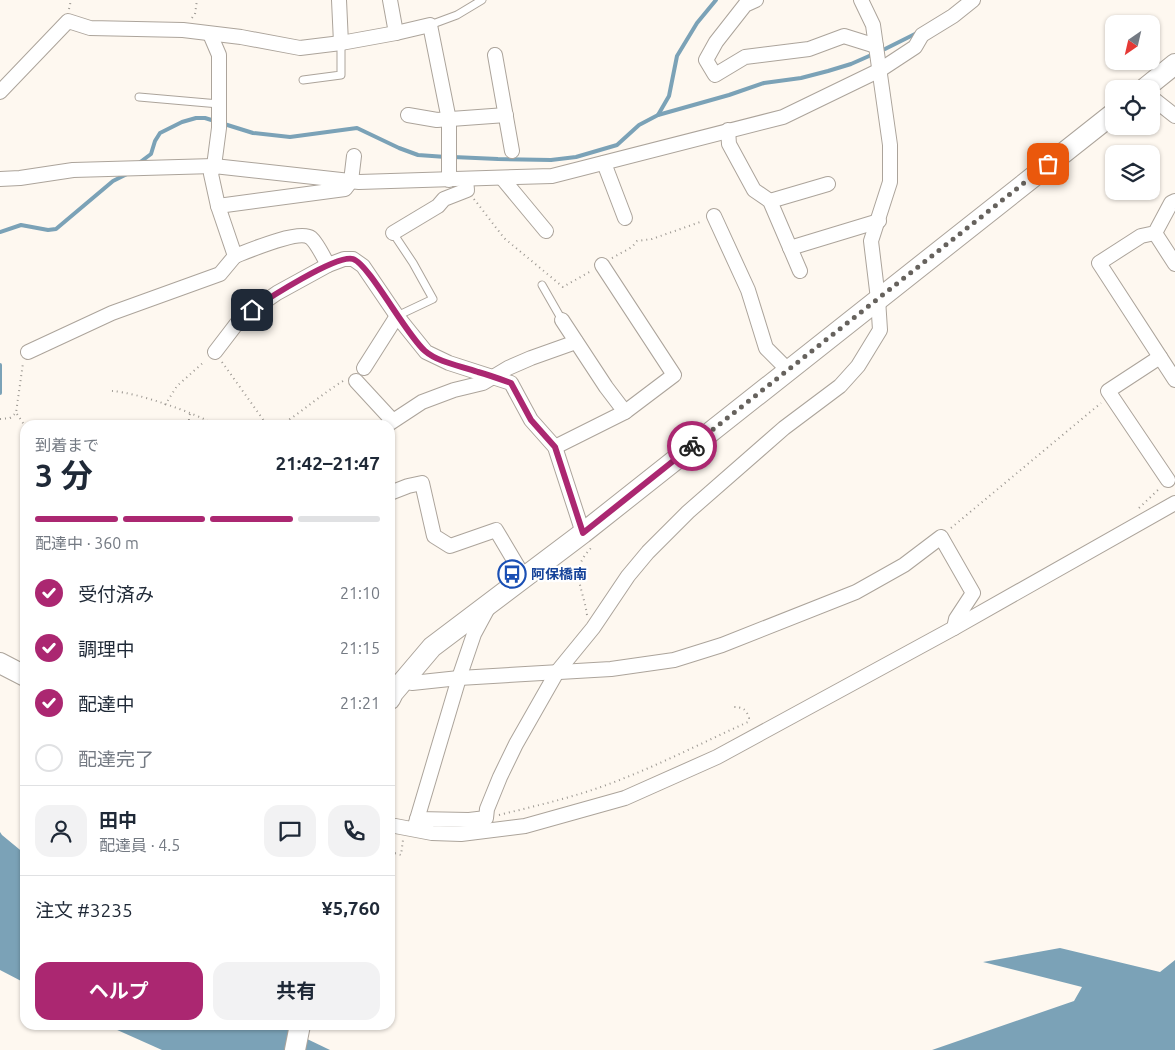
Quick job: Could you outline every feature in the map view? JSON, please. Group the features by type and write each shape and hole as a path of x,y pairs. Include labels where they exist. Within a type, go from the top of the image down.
{"main road":[{"path":"1155,80 1175,64"},
{"path":"395,693 432,647 583,533 1105,120"},
{"path":"0,663 20,673"},
{"path":"295,1050 299,1030"}],"street":[{"path":"339,0 341,43"},
{"path":"390,0 396,33"},
{"path":"756,0 745,5 716,42 706,60 715,75 745,57 809,49 844,36 876,46"},
{"path":"406,825 486,818 487,808 504,769 557,672 592,628 628,576 648,552 688,512 784,428 840,386 858,366 880,330 871,241 890,182 890,145 873,25 861,0"},
{"path":"393,232 438,206 444,199 467,185 502,178 552,176 783,116 880,70 915,47 922,35 953,16 973,0"},
{"path":"0,92 68,21 90,28 183,30 241,37 300,48 341,43 430,25 449,120 448,180"},
{"path":"210,34 219,56 220,128 211,174 218,206 235,256"},
{"path":"495,55 512,151"},
{"path":"1160,104 1175,116"},
{"path":"408,115 436,120 449,120 506,115"},
{"path":"728,130 729,144 754,190 770,201 800,271"},
{"path":"218,206 345,189 350,181 354,156"},
{"path":"604,162 625,218"},
{"path":"0,179 73,170 214,166 350,181 448,180 467,185"},
{"path":"502,178 546,231"},
{"path":"770,201 828,184"},
{"path":"1175,201 1171,203 1155,233 1141,236 1099,263 1175,380"},
{"path":"714,216 748,290 766,348 788,370"},
{"path":"790,248 879,221"},
{"path":"1155,233 1175,264"},
{"path":"28,352 112,313 220,274 235,256 268,243 304,235 311,238 328,265"},
{"path":"215,352 241,318 277,293 328,265 344,259 353,259 363,266 397,316 426,352 449,363 511,383 531,420 555,447 583,533"},
{"path":"555,447 625,412 674,375 602,264"},
{"path":"364,368 397,316"},
{"path":"562,320 606,387 625,412"},
{"path":"393,420 422,402 454,390 483,383 508,368 576,342"},
{"path":"1160,357 1108,391 1168,480"},
{"path":"350,381 388,420"},
{"path":"395,491 422,483 434,536 450,546 496,530 524,577"},
{"path":"406,825 432,833 460,834 525,826 625,798 717,757 954,628 1175,503"},
{"path":"412,683 459,678 611,669 674,660 722,645 856,592 904,565 941,537 973,593 956,619 954,628"},
{"path":"406,825 474,634 492,600"}],"lane":[{"path":"430,25 458,15 482,0"},
{"path":"303,80 341,76 341,43"},
{"path":"139,97 219,109"},
{"path":"393,232 433,299 397,316"},
{"path":"542,285 562,320"}],"path":[{"path":"183,30 195,14 197,0"},
{"path":"467,185 504,238 563,287 623,250 632,247 637,241 652,239 714,216"},
{"path":"0,419 10,418 16,413 24,360 28,352"},
{"path":"165,405 177,386 215,352 263,420"},
{"path":"290,420 306,410 330,389 350,381"},
{"path":"112,391 122,392 165,405 204,420"},
{"path":"941,537 1077,422 1111,396"},
{"path":"16,413 21,420"},
{"path":"189,420 190,414"},
{"path":"1135,511 1168,480"},
{"path":"583,533 592,547 578,565 579,580 588,622 592,628"},
{"path":"486,818 537,806 593,789 657,764 748,722 750,718 746,710 741,707 733,707"},
{"path":"395,853 401,855 406,825"}],"water":[{"path":"0,832 20,850 20,980 0,970"},
{"path":"1060,948 1160,972 1175,960 1175,1050 932,1050 1074,1001 1082,987 983,962"},
{"path":"117,1030 288,1030 330,1050 162,1050"}],"waterway":[{"path":"658,115 669,96 677,56 697,23 716,0"},
{"path":"453,157 551,160 576,157 617,145 639,125 658,115 764,83 801,78 851,64 917,33"},
{"path":"139,163 151,154 160,133 182,122 196,118 205,118 253,133 290,137 357,128 418,155 446,157"},
{"path":"0,232 21,225 48,230 56,229 113,181 129,173"},
{"path":"0,365 0,393"}],"way so far":[{"path":"692,446 1048,164"}],"place":[{"name":"阿保橋南","path":"512,574"}],"route":[{"path":"252,310 277,293 328,265 344,259 353,259 363,266 413,338 426,352 449,363 511,383 531,420 555,447 583,533 692,446"}]}
